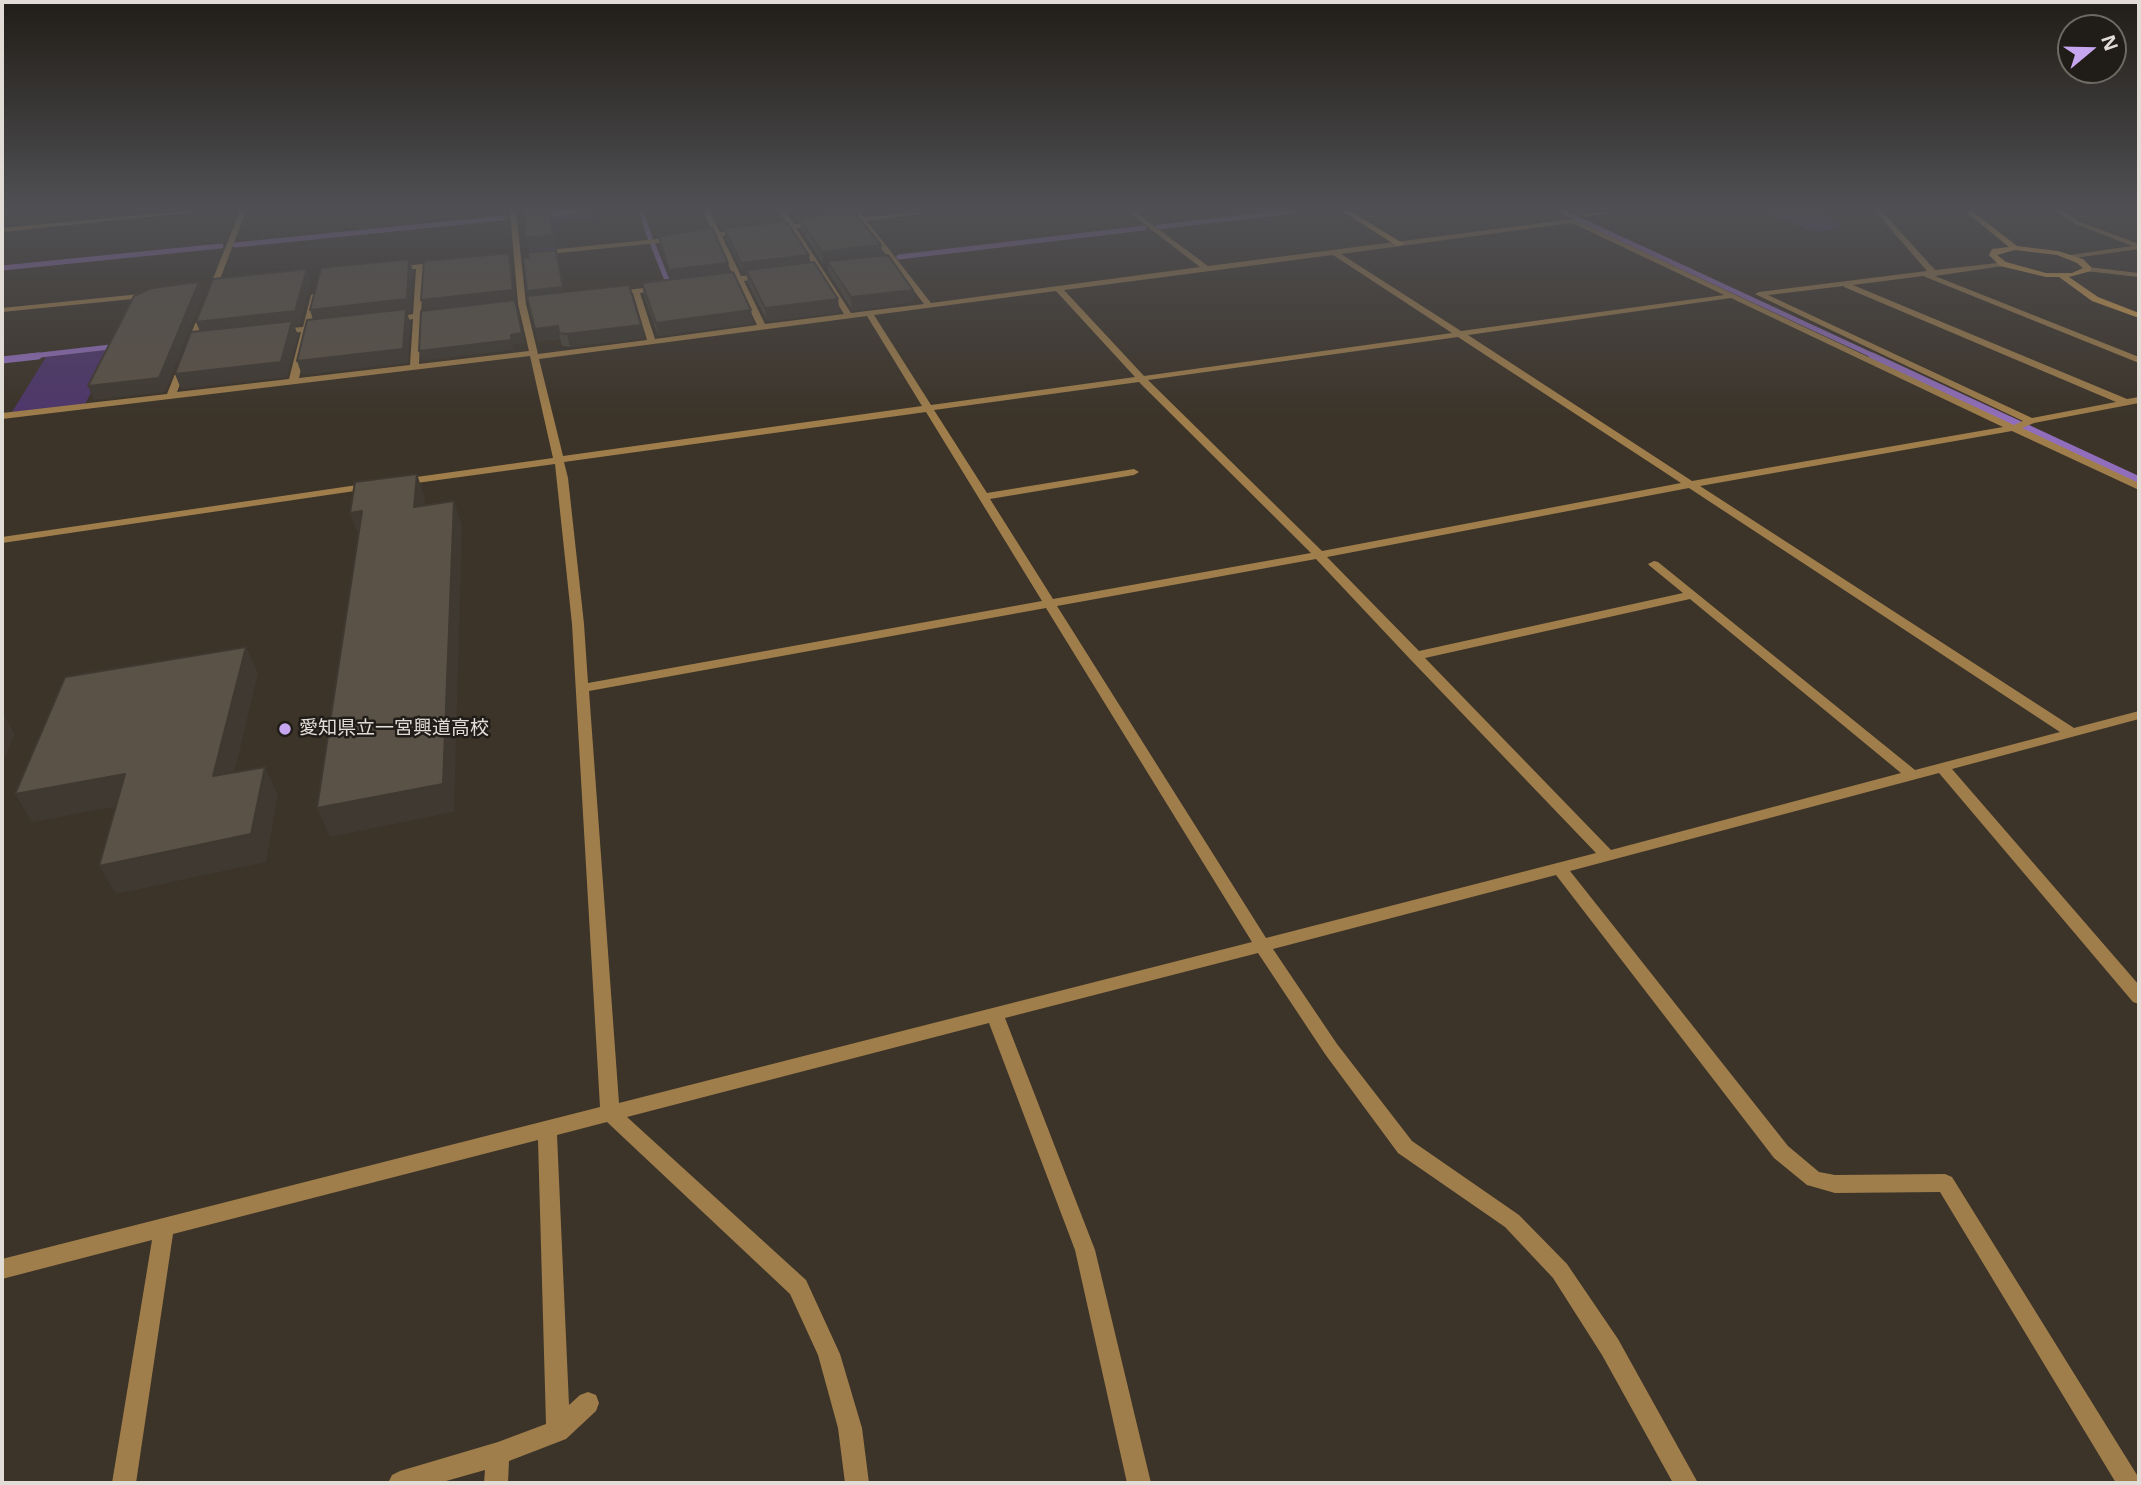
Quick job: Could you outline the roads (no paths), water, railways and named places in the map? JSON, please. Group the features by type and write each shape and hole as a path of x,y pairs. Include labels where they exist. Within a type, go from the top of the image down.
{"street":[{"path":"171,396 217,280"},
{"path":"414,367 419,280"},
{"path":"516,280 559,459 582,688 610,1114 798,1287 829,1354 850,1427 857,1483"},
{"path":"713,282 728,280"},
{"path":"740,280 762,327"},
{"path":"826,280 849,316"},
{"path":"910,280 929,305"},
{"path":"2,416 652,342 1123,280"},
{"path":"1377,280 2072,733"},
{"path":"1699,280 2022,424"},
{"path":"1881,280 1759,294 2022,424 2139,487"},
{"path":"1944,280 2139,360"},
{"path":"2068,280 2095,299 2139,316"},
{"path":"1846,285 2125,402"},
{"path":"601,295 674,286"},
{"path":"201,289 227,287"},
{"path":"1058,289 1142,378 1320,555 1608,856"},
{"path":"293,382 316,290"},
{"path":"636,291 652,342"},
{"path":"2,310 161,294"},
{"path":"393,483 1732,296"},
{"path":"375,321 444,313"},
{"path":"869,313 1262,945 1331,1049 1405,1147 1513,1222 1560,1271 1610,1347 1686,1483"},
{"path":"268,333 334,326"},
{"path":"193,342 205,341"},
{"path":"582,688 1320,555 2139,400"},
{"path":"984,497 1135,472"},
{"path":"2,540 379,485"},
{"path":"1654,564 1912,775"},
{"path":"1415,656 1692,595"},
{"path":"2,1269 1559,869 2139,715"},
{"path":"1942,767 2139,998"},
{"path":"1559,869 1781,1152 1814,1179 1835,1184 1945,1184 2129,1483"},
{"path":"994,1013 1086,1250 1139,1483"},
{"path":"547,1129 558,1431"},
{"path":"124,1483 164,1227"},
{"path":"400,1483 498,1454 558,1431 588,1403"},
{"path":"496,1483 498,1454"}],"waterway":[{"path":"1711,280 1876,357"},
{"path":"23,357 119,346"},
{"path":"2,360 38,356"},
{"path":"1872,356 2139,480"}],"place":[{"name":"愛知県立一宮興道高校","path":"285,729"}]}
